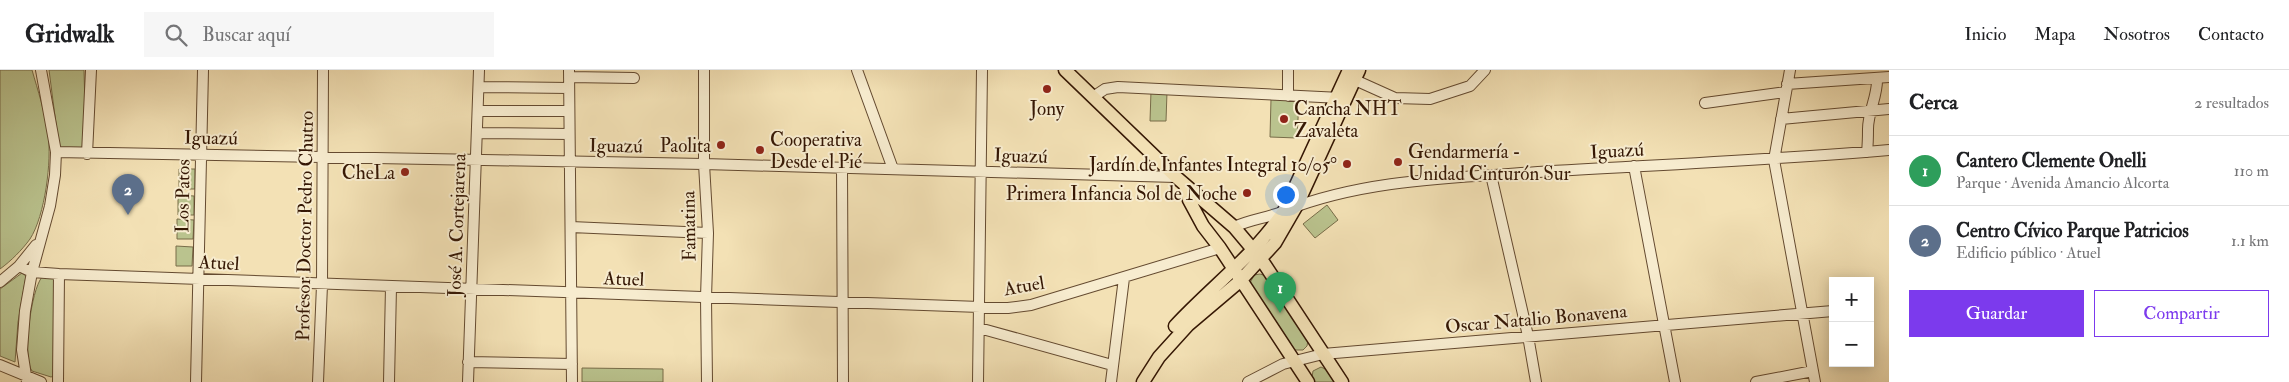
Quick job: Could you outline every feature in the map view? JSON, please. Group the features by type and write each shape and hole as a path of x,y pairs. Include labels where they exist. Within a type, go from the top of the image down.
{"main road":[{"path":"1065,70 1180,181 1234,227 1258,255 1342,382"},
{"path":"1258,255 1284,211 1354,73"},
{"path":"1142,382 1159,357 1188,325 1282,233 1297,204 1341,98"},
{"path":"1180,181 1203,226 1220,248 1308,382"},
{"path":"1220,248 1223,238 1234,227"},
{"path":"1133,382 1168,333 1237,276"}],"street":[{"path":"27,380 22,350 23,331 32,272 53,189 56,152 41,70"},
{"path":"87,154 91,70"},
{"name":"Los Patos","path":"196,382 200,154 204,70"},
{"name":"Profesor Doctor Pedro Chutro","path":"318,382 322,285 323,70"},
{"name":"José A. Cortejarena","path":"468,382 479,70"},
{"name":"Famatina","path":"704,70 704,164 708,233 706,298 707,382"},
{"path":"858,70 893,169"},
{"path":"978,382 983,171 982,70"},
{"path":"1288,70 1288,96"},
{"path":"1354,73 1395,98 1430,99 1470,86 1485,70"},
{"path":"1790,70 1774,160 1814,382"},
{"path":"572,382 569,73 634,78"},
{"path":"1866,152 1871,111 1878,88 1874,76"},
{"path":"1705,104 1787,88 1874,76 1889,77"},
{"path":"1093,98 1105,89 1118,87 1341,98"},
{"path":"479,88 569,88"},
{"path":"1781,119 1889,109"},
{"path":"478,110 569,111"},
{"path":"478,133 569,134"},
{"name":"Iguazú","path":"1234,227 1247,220 1284,211 1297,204 1390,185 1491,175 1774,160 1889,150"},
{"name":"Iguazú","path":"56,152 569,161 983,171 1180,181"},
{"path":"1634,166 1675,382"},
{"path":"842,168 843,382"},
{"path":"1491,175 1528,336 1536,382"},
{"path":"571,227 708,233"},
{"path":"0,282 19,266 39,240"},
{"name":"Atuel","path":"19,266 32,272 59,274 322,285 1008,308 1031,305 1220,248"},
{"path":"58,382 59,274"},
{"path":"1111,382 1124,278"},
{"path":"389,382 391,287"},
{"name":"Oscar Natalio Bonavena","path":"1248,382 1294,360 1323,354 1829,312"},
{"path":"979,328 1112,365"},
{"path":"468,362 572,364"},
{"path":"0,366 27,380 42,382"},
{"path":"1756,382 1813,371"}],"green space":[{"path":"0,70 32,70 45,118 49,158 46,188 40,217 35,229 23,247 0,269"},
{"path":"49,70 84,70 86,146 83,151 59,147"},
{"path":"1151,91 1167,92 1166,121 1150,121"},
{"name":"Cancha NHT Zavaleta","path":"1271,99 1299,100 1297,138 1270,137"},
{"path":"179,169 195,169 195,189 179,189"},
{"path":"178,195 194,196 194,215 178,215"},
{"path":"1327,205 1338,220 1315,238 1303,224"},
{"path":"177,219 194,220 193,239 177,239"},
{"path":"176,246 193,247 192,266 176,266"},
{"path":"22,273 26,276 18,322 15,362 0,356 0,289"},
{"path":"1254,275 1266,276 1308,340 1307,346 1303,350 1294,350 1250,283"},
{"path":"42,277 52,277 55,280 54,376 51,377 32,371 28,353 31,309 34,295"},
{"path":"1321,367 1327,370 1335,382 1313,382 1313,371"},
{"path":"582,368 663,369 663,382 582,382"}],"place":[{"name":"Jony","path":"1047,89"},
{"name":"Cancha NHT Zavaleta","path":"1284,119"},
{"name":"Paolita","path":"721,145"},
{"name":"Cooperativa Desde el Pié","path":"760,150"},
{"name":"Gendarmería - Unidad Cinturón Sur","path":"1398,162"},
{"name":"Jardín de Infantes Integral 10/05°","path":"1347,164"},
{"name":"CheLa","path":"405,172"},
{"name":"Primera Infancia Sol de Noche","path":"1247,193"},
{"name":"Centro Cívico Parque Patricios","path":"128,215"},
{"name":"Cantero Clemente Onelli","path":"1280,313"}]}
